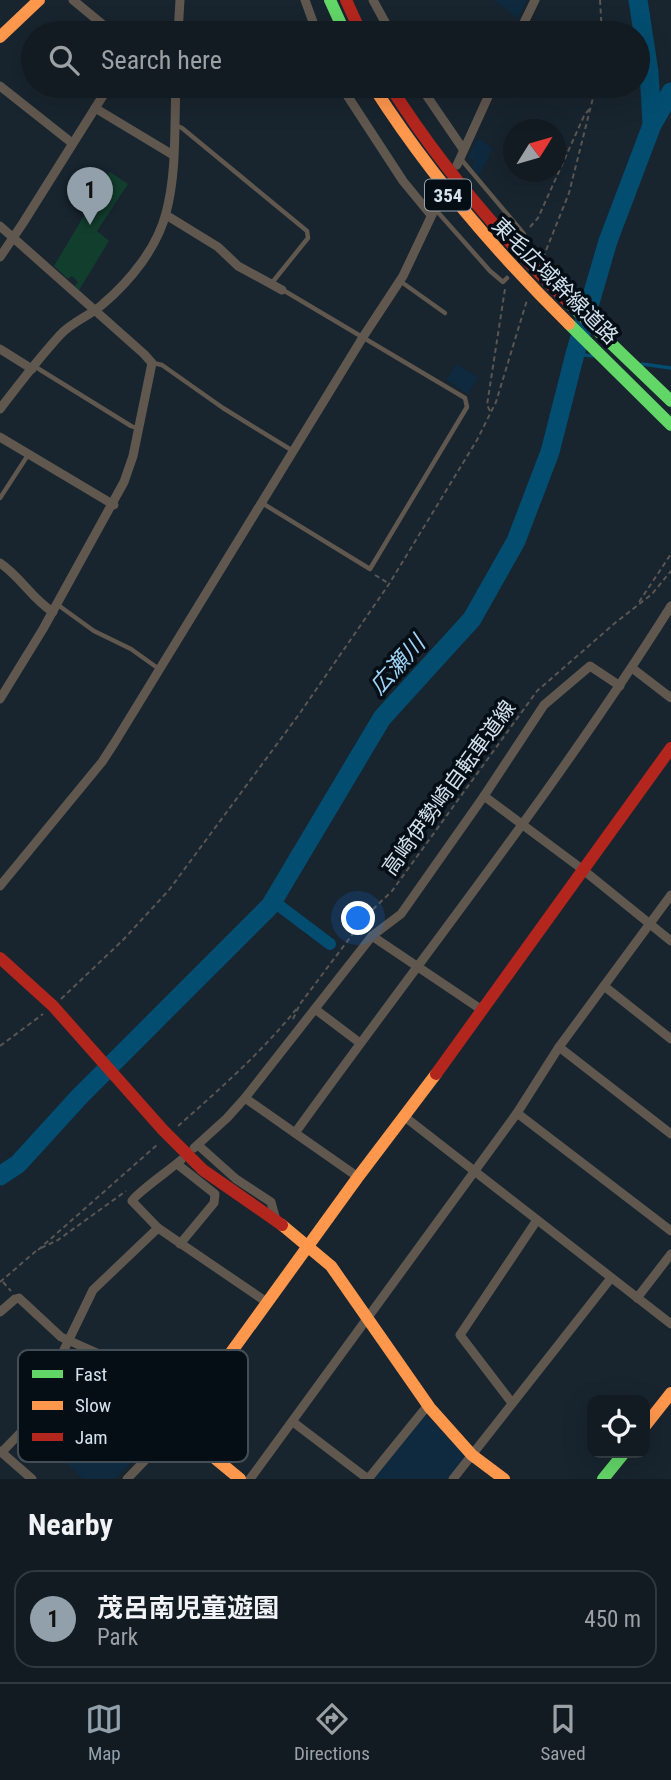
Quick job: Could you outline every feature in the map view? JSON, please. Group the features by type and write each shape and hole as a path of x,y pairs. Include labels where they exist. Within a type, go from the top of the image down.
{"main road":[{"path":"0,37 39,0"},
{"path":"330,0 340,21"},
{"path":"346,0 356,21"},
{"name":"東毛広域幹線道路","path":"381,98 410,145 447,194 533,294 671,425"},
{"name":"東毛広域幹線道路","path":"397,98 421,136 480,212 671,401"},
{"path":"234,1350 671,748"},
{"path":"0,958 52,1007 203,1170 310,1246 343,1281 428,1405 472,1455 505,1479"},
{"path":"650,1420 671,1393"},
{"path":"603,1479 620,1458"},
{"path":"219,1462 240,1479"}],"street":[{"path":"73,0 98,21"},
{"path":"179,21 180,0"},
{"path":"305,0 313,21"},
{"path":"373,0 384,21"},
{"path":"525,21 535,0"},
{"path":"0,86 72,143"},
{"path":"0,257 101,98"},
{"path":"0,410 61,333 83,315 102,306 138,267 155,240 166,215 173,155 175,98"},
{"path":"0,886 102,762 400,281 434,209 402,181 349,98"},
{"path":"427,98 460,157"},
{"path":"460,157 487,98"},
{"path":"95,108 173,155"},
{"path":"166,215 218,247 237,266 282,290"},
{"path":"0,226 152,363 129,469 114,505 0,699"},
{"path":"0,349 33,368"},
{"path":"0,437 114,505"},
{"path":"0,563 13,571 39,600 55,608"},
{"path":"295,1133 522,824 620,686 671,606"},
{"path":"276,1220 271,1202 196,1147 246,1098 372,936 401,914 544,705 590,666 620,686"},
{"path":"632,668 671,698"},
{"path":"484,796 582,869 671,941"},
{"path":"250,1479 517,1113 559,1047 671,895"},
{"path":"372,936 482,1010"},
{"path":"604,986 671,1038"},
{"path":"316,1009 360,1043"},
{"path":"559,1047 671,1134"},
{"path":"246,1098 358,1177"},
{"path":"517,1113 671,1231"},
{"path":"405,1117 671,1324"},
{"path":"180,1244 215,1203 215,1194 179,1162 132,1199 134,1205 158,1228 180,1244 268,1303"},
{"path":"512,1403 460,1335 537,1220"},
{"path":"65,1350 93,1290 158,1228"},
{"path":"637,1298 671,1254"},
{"path":"453,1479 611,1278"},
{"path":"0,1312 19,1298 69,1341 90,1350"},
{"path":"293,1422 368,1479 428,1405"},
{"path":"18,1435 1,1452 32,1479"},
{"path":"129,1478 144,1462"}],"lane":[{"path":"174,124 307,231 308,238 271,285"},
{"path":"460,157 522,236"},
{"path":"434,209 482,262 505,280"},
{"path":"400,281 445,313"},
{"path":"261,503 370,569 468,403 465,398 282,290"},
{"path":"152,363 162,365 222,408 293,451"},
{"path":"33,368 139,429"},
{"path":"0,498 28,454"},
{"path":"55,608 131,649 160,669"}],"path":[{"path":"600,0 601,21"},
{"path":"541,262 569,193 593,98"},
{"path":"522,236 538,218 584,116 591,107"},
{"path":"490,413 487,405 503,309 505,280"},
{"path":"0,1046 52,1007 123,940 169,890 300,713 389,584 477,440 496,402 533,294"},
{"name":"高崎伊勢崎自転車道線","path":"637,606 671,554"},
{"name":"高崎伊勢崎自転車道線","path":"1,1281 245,1064 282,1027 367,915 392,891 537,691 652,594 671,571"},
{"path":"374,574 389,584"},
{"name":"高崎伊勢崎自転車道線","path":"291,1025 300,1004"},
{"name":"高崎伊勢崎自転車道線","path":"38,1250 58,1240 131,1188"},
{"path":"1,1281 12,1292"}],"shaded area":[{"path":"494,0 527,0 518,19"},
{"path":"478,138 493,149 479,176 472,167 474,161 468,157"},
{"path":"456,364 478,377 468,394 446,380"},
{"path":"423,1417 429,1417 463,1453 464,1458 448,1479 373,1479"},
{"path":"64,1462 132,1462 115,1479 83,1479"}],"green space":[{"path":"110,172 128,184 97,231 109,241 79,290 75,286 78,282 72,276 68,279 54,266"}],"waterway":[{"path":"638,0 641,21"},
{"path":"650,89 652,124"},
{"name":"広瀬川","path":"0,1176 18,1164 80,1096 270,906 382,718 472,619 516,541 550,452 608,241 652,125 671,92"},
{"path":"575,354 593,356"},
{"path":"642,364 671,368"},
{"path":"273,901 330,944"}],"traffic: fast":[{"path":"330,0 340,21"},
{"path":"570,304 671,401"},
{"path":"569,324 671,425"},
{"path":"603,1479 620,1458"}],"traffic: slow":[{"path":"0,37 39,0"},
{"path":"381,98 464,211 569,324"},
{"path":"233,1350 436,1074"},
{"path":"282,1225 331,1266 430,1408 472,1455 504,1479"},
{"path":"650,1420 671,1393"},
{"path":"219,1462 240,1479"}],"traffic: jam":[{"path":"346,0 356,21"},
{"path":"398,98 473,200 570,304"},
{"path":"436,1074 671,748"},
{"path":"0,958 53,1006 163,1130 203,1170 282,1225"}],"place":[{"name":"茂呂南児童遊園","path":"90,225"}]}
